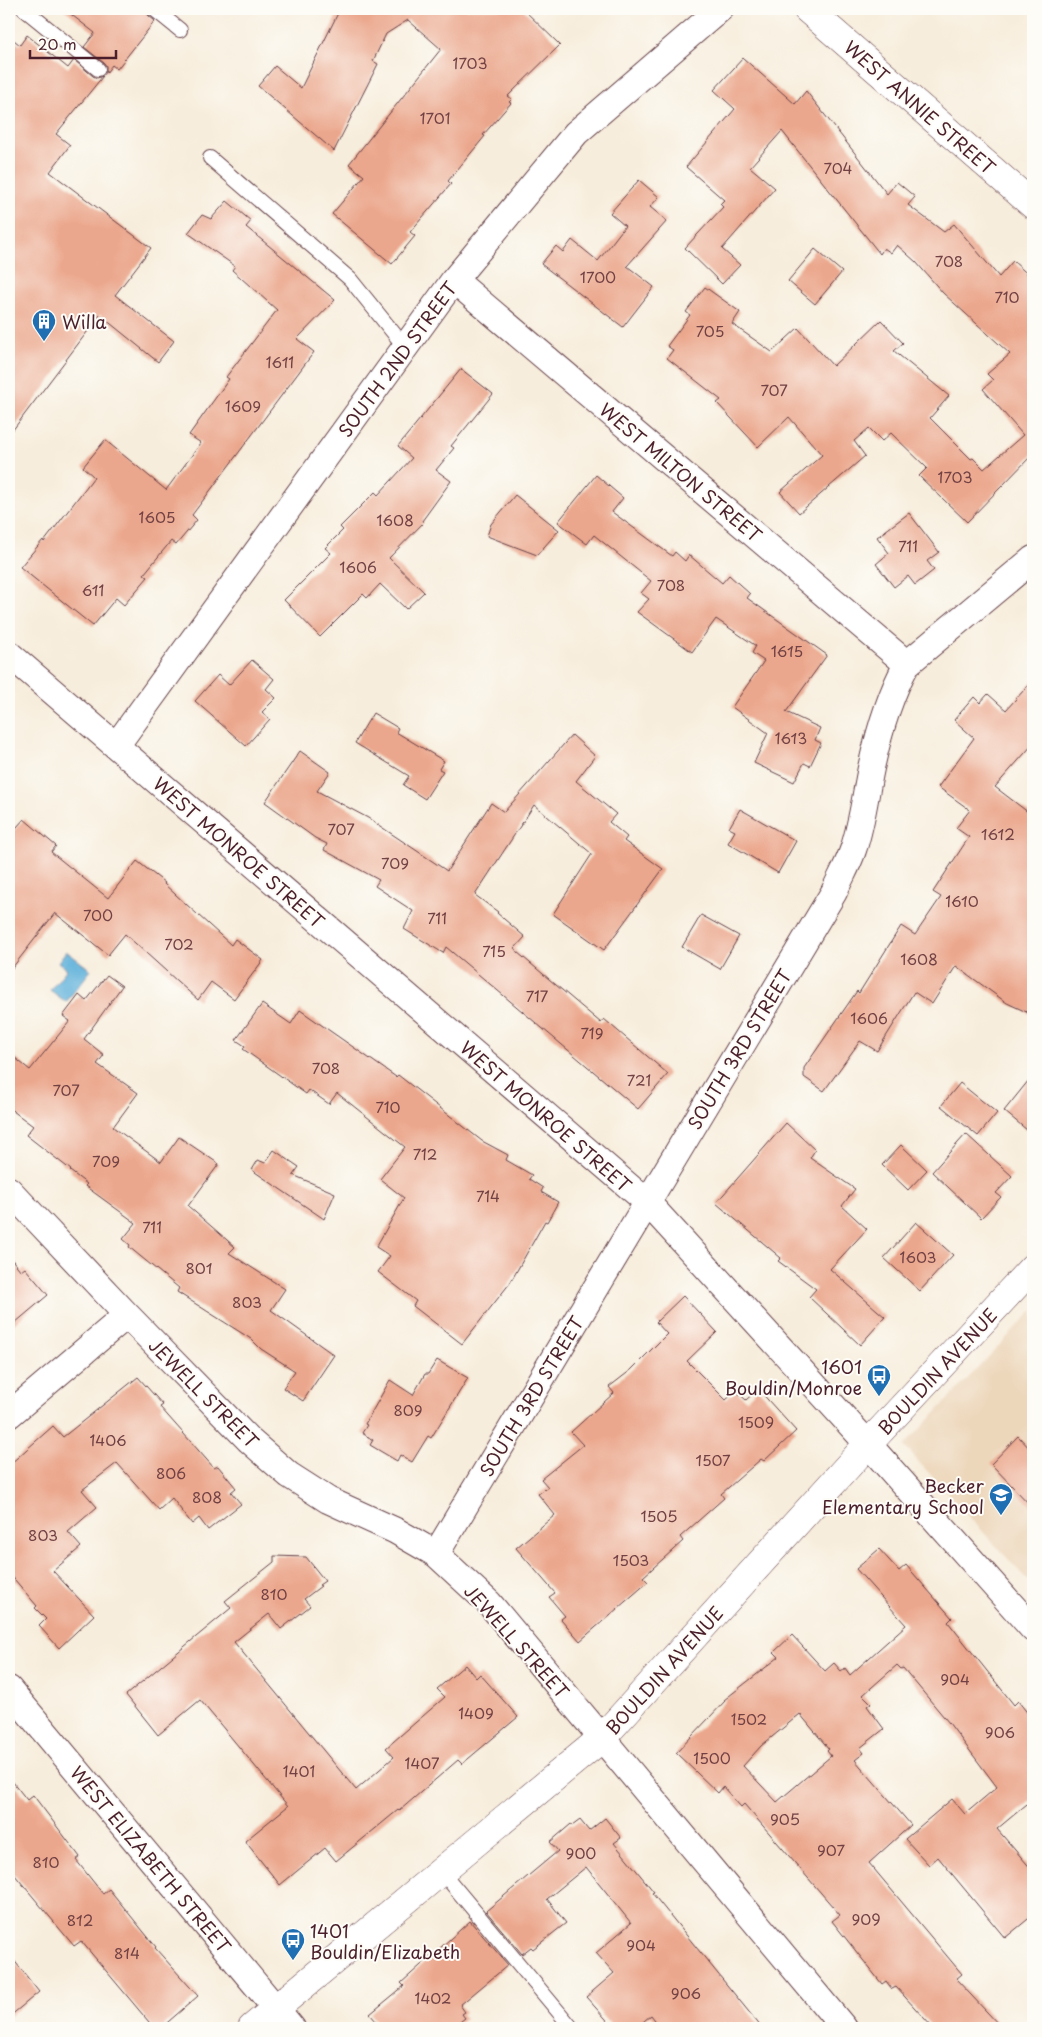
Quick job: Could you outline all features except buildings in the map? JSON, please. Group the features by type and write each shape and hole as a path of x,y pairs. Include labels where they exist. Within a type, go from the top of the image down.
{"street":[{"name":"SOUTH 2ND STREET","path":"116,746 454,280 576,132 720,9"},
{"name":"WEST ANNIE STREET","path":"807,9 1033,205"},
{"name":"WEST MILTON STREET","path":"454,280 907,664"},
{"name":"SOUTH 3RD STREET","path":"436,1554 834,892 853,851 864,809 871,766 885,715 894,688 907,664 1033,559"},
{"name":"WEST MONROE STREET","path":"9,654 647,1202 868,1444 1033,1629"},
{"name":"JEWELL STREET","path":"9,1190 249,1440 289,1475 328,1500 396,1531 436,1554 489,1603 844,2028"},
{"name":"BOULDIN AVENUE","path":"252,2028 284,2018 442,1872 602,1738 868,1444 1033,1267"},
{"path":"9,1415 127,1315"},
{"name":"WEST ELIZABETH STREET","path":"9,1689 284,2018"}],"lane":[{"path":"24,9 98,69"},
{"path":"154,9 180,30"},
{"path":"210,158 350,279 406,347"},
{"path":"442,1872 572,2028"}],"shaded area":[{"name":"Becker Elementary School","path":"1033,1310 1033,1586 904,1446"}],"water":[{"path":"66,951 91,970 66,1002 50,990 67,969 58,962"}],"place":[{"name":"Willa","path":"44,342"},
{"name":"1601 Bouldin/Monroe","path":"879,1397"},
{"name":"Becker Elementary School","path":"1001,1516"},
{"name":"1401 Bouldin/Elizabeth","path":"293,1961"}]}
